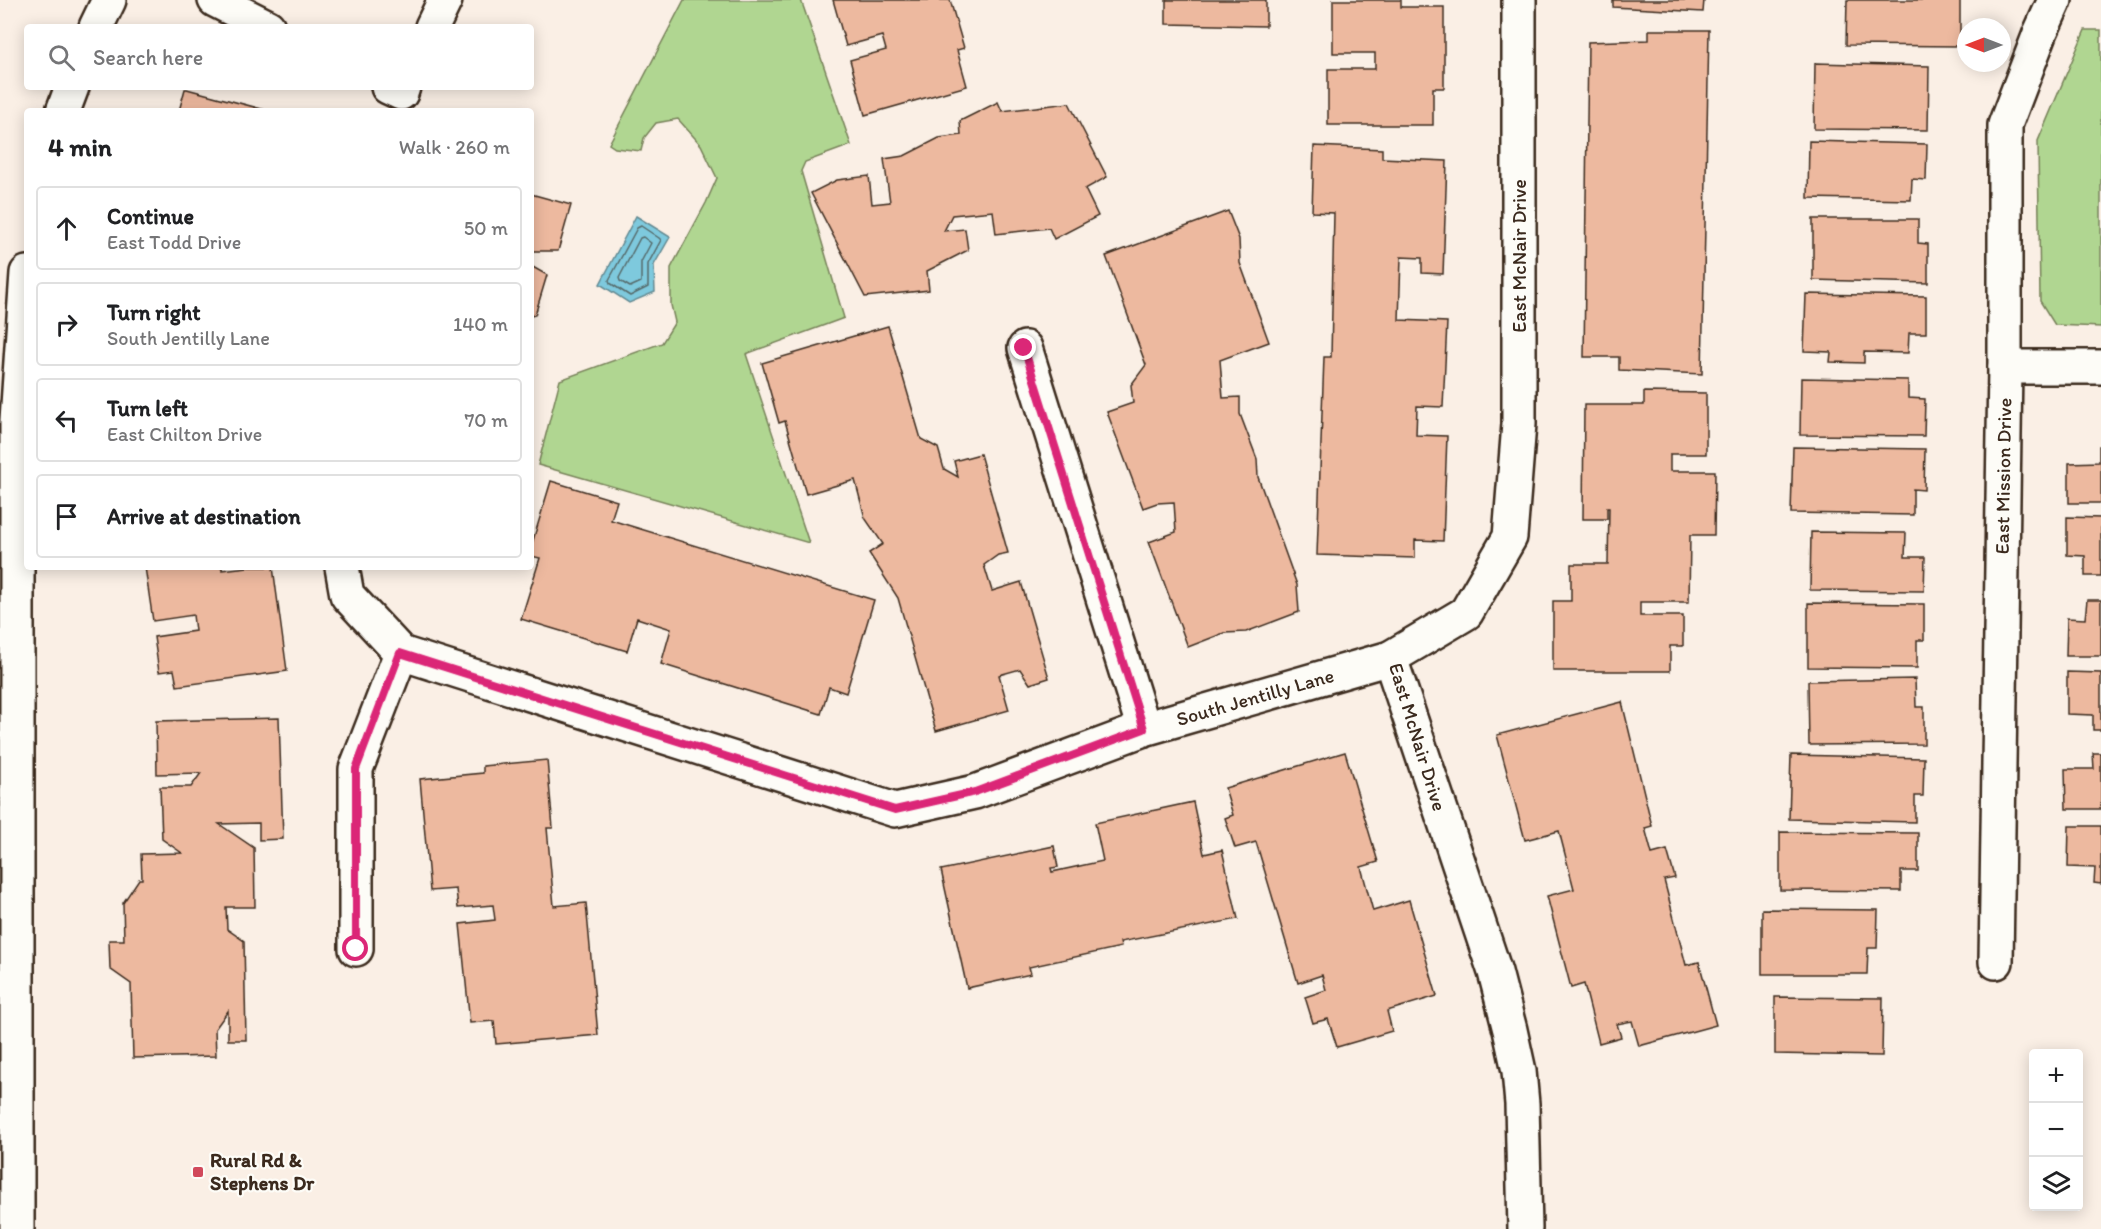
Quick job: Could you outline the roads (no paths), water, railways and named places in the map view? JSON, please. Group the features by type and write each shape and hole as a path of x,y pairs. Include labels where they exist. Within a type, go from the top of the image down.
{"street":[{"path":"97,24 109,0"},
{"path":"215,0 262,24"},
{"path":"433,24 445,0"},
{"name":"East McNair Drive","path":"1519,0 1519,424 1510,537 1466,613 1390,658 1495,972 1510,1030 1519,1071 1522,1104 1525,1229"},
{"name":"East Mission Drive","path":"1996,962 2005,366 2005,124 2055,0"},
{"path":"64,108 71,90"},
{"path":"17,1229 9,850 17,420 24,317"},
{"path":"1024,348 1144,729"},
{"path":"2005,366 2101,367"},
{"path":"343,570 347,595 400,653 356,769 356,949"},
{"name":"South Jentilly Lane","path":"400,653 895,810 975,792 1144,729 1390,658"}],"water":[{"path":"636,216 670,237 654,265 655,292 629,303 600,284"}],"place":[{"name":"Rural Rd & Stephens Dr","path":"198,1172"}]}
